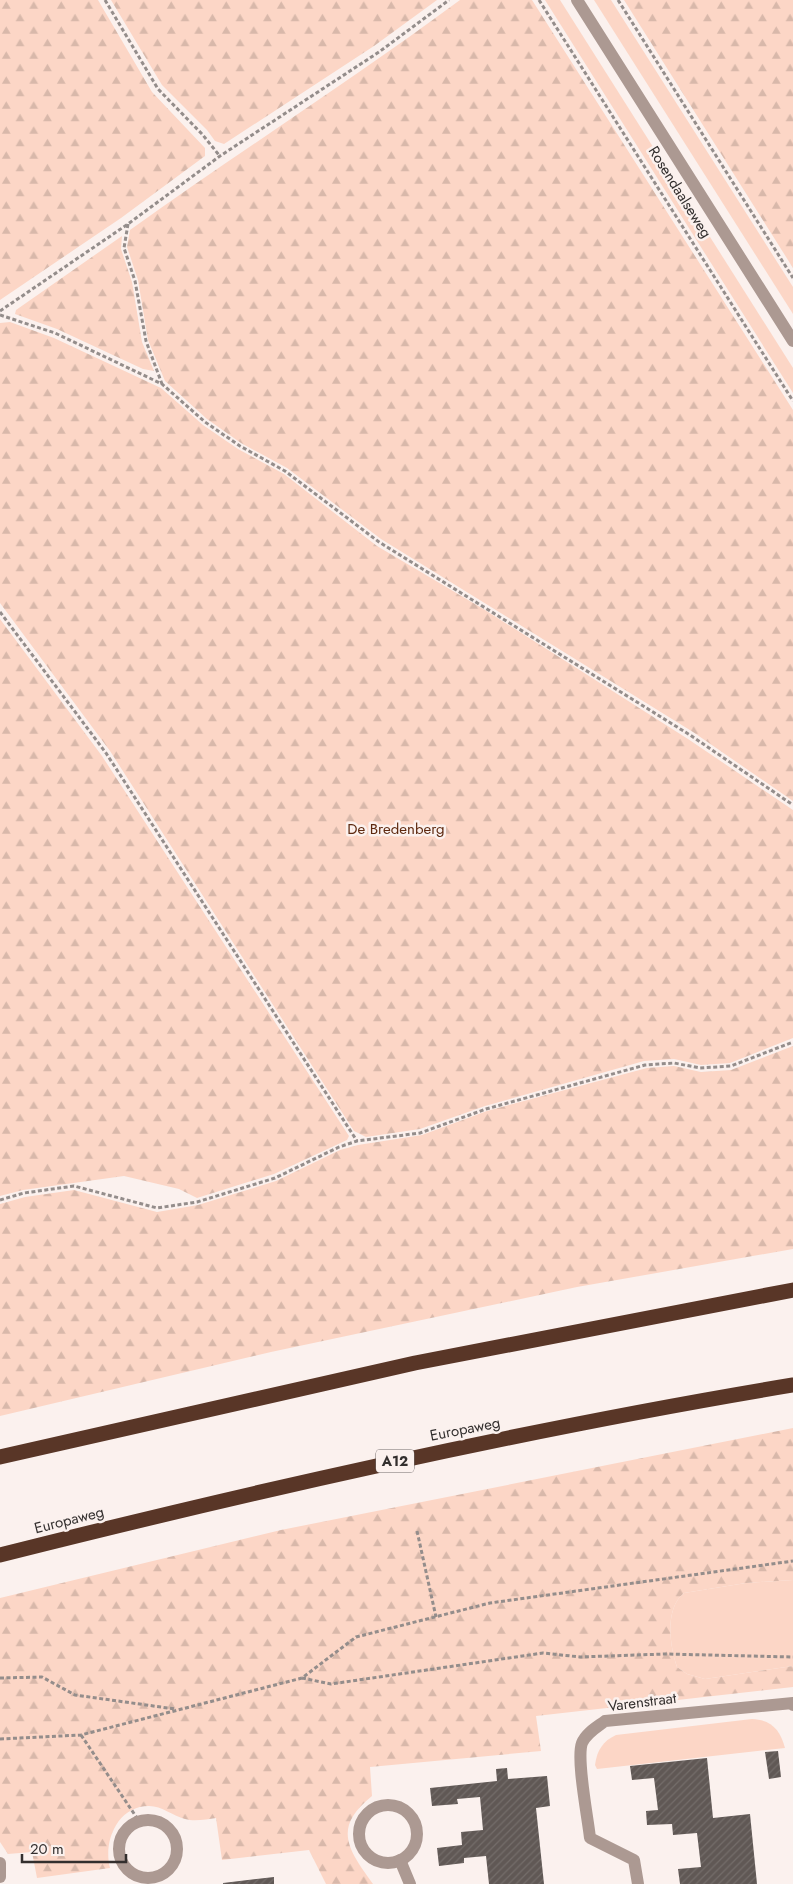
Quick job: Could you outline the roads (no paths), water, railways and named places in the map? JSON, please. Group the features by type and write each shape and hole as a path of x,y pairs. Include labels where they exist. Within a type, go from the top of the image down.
{"highway":[{"path":"0,1457 415,1363 793,1290"},
{"name":"Europaweg","path":"0,1555 435,1452 793,1385"}],"street":[{"name":"Rosendaalseweg","path":"577,0 793,341"},
{"name":"Varenstraat","path":"638,1884 634,1860 590,1838 580,1759 582,1744 589,1733 605,1721 793,1704"},
{"path":"386,1804 397,1806 407,1811 414,1821 417,1832 415,1843 410,1853 400,1860 389,1863 378,1862 368,1856 361,1846 358,1835 360,1824 366,1814 375,1807 386,1804"},
{"path":"150,1820 161,1823 170,1830 176,1840 177,1851 174,1862 167,1871 158,1877 146,1878 135,1876 123,1864 118,1847 128,1827 139,1821 150,1820"},
{"path":"400,1860 410,1884"},
{"path":"0,1863 0,1877"},
{"path":"167,1871 172,1884"}],"park label":[{"name":"De Bredenberg","path":"396,829"}]}
